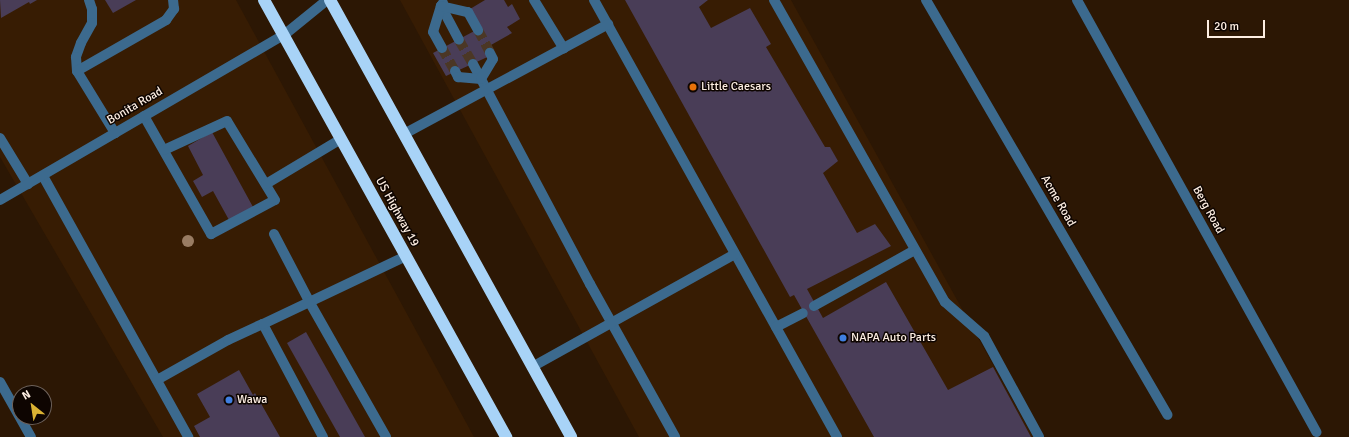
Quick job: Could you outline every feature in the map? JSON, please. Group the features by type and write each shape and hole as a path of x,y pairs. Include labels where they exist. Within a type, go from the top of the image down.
{"highway":[{"name":"US Highway 19","path":"264,0 506,437"},
{"path":"330,0 571,437"}],"street":[{"path":"88,0 92,9 92,23 81,42 76,57 77,71 115,133"},
{"path":"77,71 166,20 174,9 173,0"},
{"name":"Bonita Road","path":"0,200 284,35 327,0"},
{"path":"534,0 564,49"},
{"path":"594,0 837,437"},
{"path":"774,0 945,302 984,336 1039,437"},
{"name":"Acme Road","path":"926,0 1168,415"},
{"name":"Berg Road","path":"1077,0 1316,432"},
{"path":"443,3 468,12 478,30"},
{"path":"443,3 459,40"},
{"path":"442,48 433,32 443,3"},
{"path":"404,134 608,24"},
{"path":"481,78 493,59 490,53"},
{"path":"472,64 481,78 486,91 611,323 675,437"},
{"path":"455,72 458,78 481,78"},
{"path":"144,116 212,234 275,200 227,122 164,150"},
{"path":"0,138 28,184"},
{"path":"266,184 341,139"},
{"path":"43,176 188,437"},
{"path":"274,234 310,303 386,437"},
{"path":"814,306 915,250"},
{"path":"532,367 735,254"},
{"path":"157,380 228,340 310,303 406,256"},
{"path":"776,327 803,313"},
{"path":"263,324 323,437"},
{"path":"0,382 31,437"}],"shaded area":[{"path":"0,0 236,0 474,437 163,437 0,157"},
{"path":"400,0 791,0 1033,437 639,437"}],"building":[{"path":"0,0 37,0 30,4 29,2 1,18"},
{"path":"105,0 136,0 113,13"},
{"path":"485,0 504,0 508,7 512,4 520,19 507,27 512,33 491,45 494,54 446,76 433,53 480,28 470,9"},
{"path":"625,0 708,0 699,7 711,28 750,8 771,44 766,47 825,147 830,147 838,161 823,173 857,233 875,224 891,246 807,289 823,318 886,282 948,390 993,367 1031,437 874,437 794,295 790,297"},
{"path":"212,132 253,207 229,220 213,191 202,197 193,181 203,175 188,146"},
{"path":"306,332 365,437 340,437 287,343"},
{"name":"Wawa","path":"239,370 253,395 255,393 280,437 200,437 194,426 210,417 197,394"}],"tunnel":[{"path":"478,30 490,53"},
{"path":"459,40 473,64"},
{"path":"442,48 455,71"}],"place":[{"name":"Little Caesars","path":"693,87"},
{"name":"NAPA Auto Parts","path":"843,338"},
{"name":"Wawa","path":"229,400"}]}
